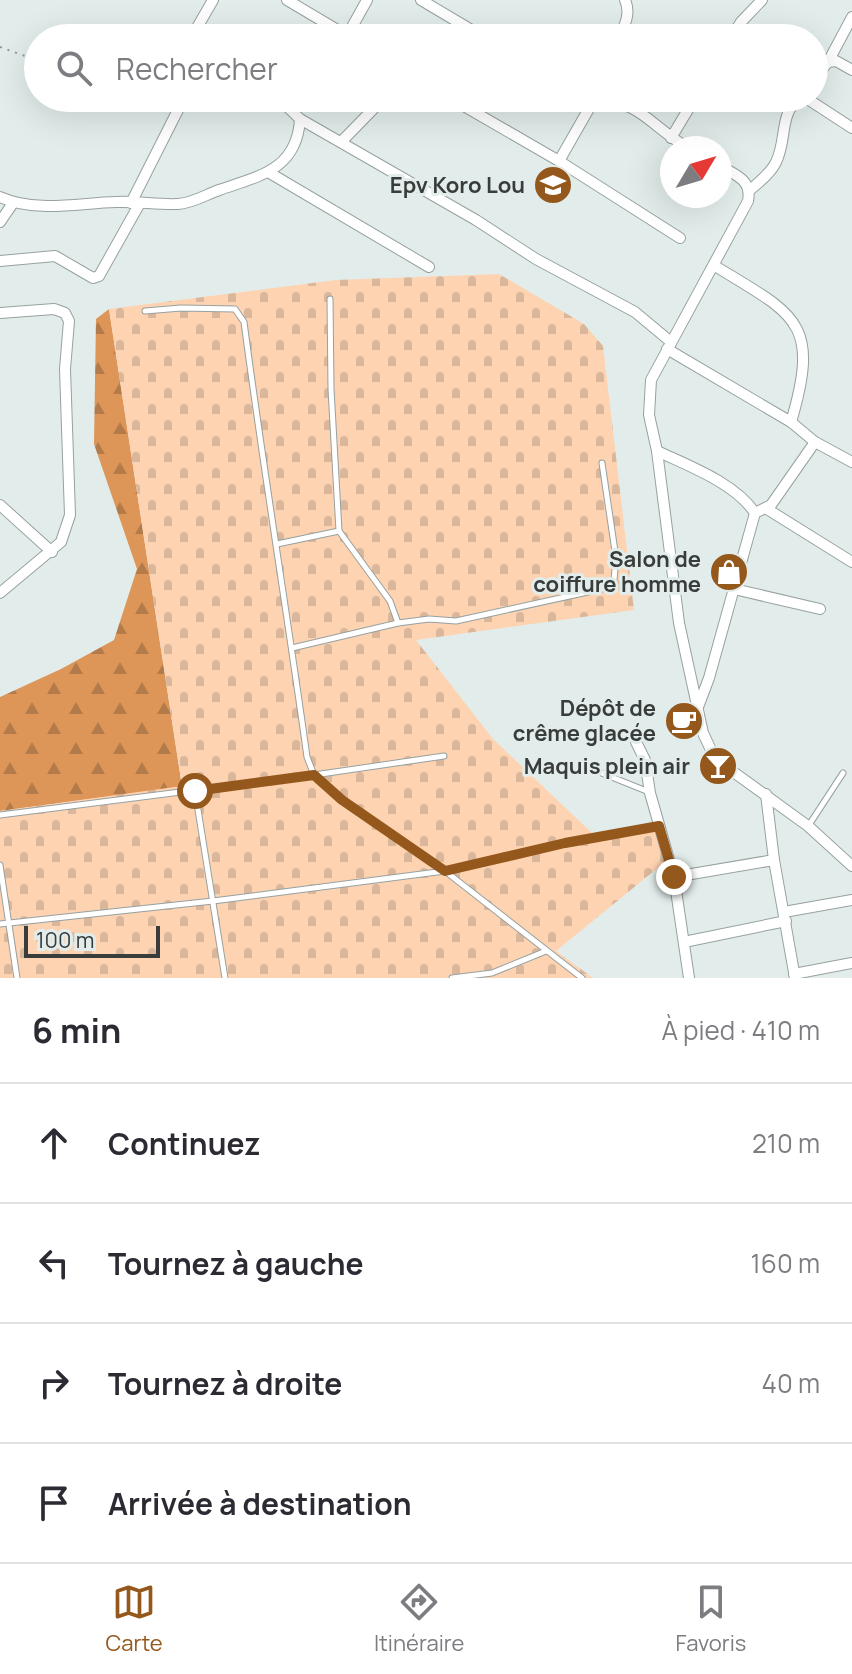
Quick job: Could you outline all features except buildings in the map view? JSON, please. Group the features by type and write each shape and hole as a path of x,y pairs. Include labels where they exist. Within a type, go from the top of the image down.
{"street":[{"path":"199,24 213,0"},
{"path":"287,0 327,24"},
{"path":"355,24 367,0"},
{"path":"421,0 461,24"},
{"path":"624,24 629,8 625,0"},
{"path":"740,24 762,0"},
{"path":"828,62 852,17"},
{"path":"828,62 836,61 852,70"},
{"path":"0,261 55,256 93,278 99,276 178,112"},
{"path":"293,112 536,259 635,312 669,346 791,422 815,442 852,462"},
{"path":"341,142 370,112"},
{"path":"474,112 559,161 680,238"},
{"path":"559,161 585,112"},
{"path":"640,112 669,136"},
{"path":"672,136 687,112"},
{"path":"789,112 784,121 774,167 750,190 743,212 715,266 651,380 649,415 657,451 679,623 703,733 711,750 725,766 808,826 852,866"},
{"path":"827,112 852,128"},
{"path":"0,197 13,203 62,206 193,202 276,168 293,150 299,137 300,119"},
{"path":"268,172 429,267"},
{"path":"732,174 747,183 750,190"},
{"path":"0,222 13,203"},
{"path":"715,266 777,304 794,321 802,344 803,367 802,385 791,422"},
{"path":"0,313 54,309 65,313 69,321 65,369 70,515 61,542 0,593"},
{"path":"755,513 767,509 815,442"},
{"path":"657,451 726,488 748,503 755,513"},
{"path":"0,505 52,552"},
{"path":"767,509 852,562"},
{"path":"697,709 709,678 755,513"},
{"path":"734,589 820,609"},
{"path":"636,742 645,760 650,793 674,877 689,978"},
{"path":"766,794 794,976 852,963"},
{"path":"674,877 774,860"},
{"path":"684,942 852,900"}],"lane":[{"path":"330,299 331,389 339,531 390,601 398,623"},
{"path":"145,311 235,309 244,322 307,757 314,775 342,800 445,871 582,978"},
{"path":"292,648 398,623 429,619 456,621 606,588 614,580 616,558 602,463"},
{"path":"277,544 339,531"},
{"path":"0,815 444,756"},
{"path":"579,764 650,793"},
{"path":"808,826 843,773"},
{"path":"195,791 225,978"},
{"path":"0,924 445,871 565,843 659,826"},
{"path":"0,865 17,978"},
{"path":"452,978 492,973 547,951"}],"path":[{"path":"0,47 24,56"}],"green space":[{"path":"499,274 584,324 603,346 634,610 416,640 493,739 593,834 655,824 665,862 556,951 593,978 0,978 0,811 182,786 109,309 336,280"},
{"path":"109,309 182,787 0,811 0,697 114,640 137,569 94,444 96,319"}],"place":[{"name":"Epv Koro Lou","path":"553,185"},
{"name":"Salon de coiffure homme","path":"729,572"},
{"name":"Dépôt de crême glacée","path":"684,721"},
{"name":"Maquis plein air","path":"718,766"}],"route":[{"path":"195,791 314,775 342,800 445,871 565,843 659,826 674,877"}]}
